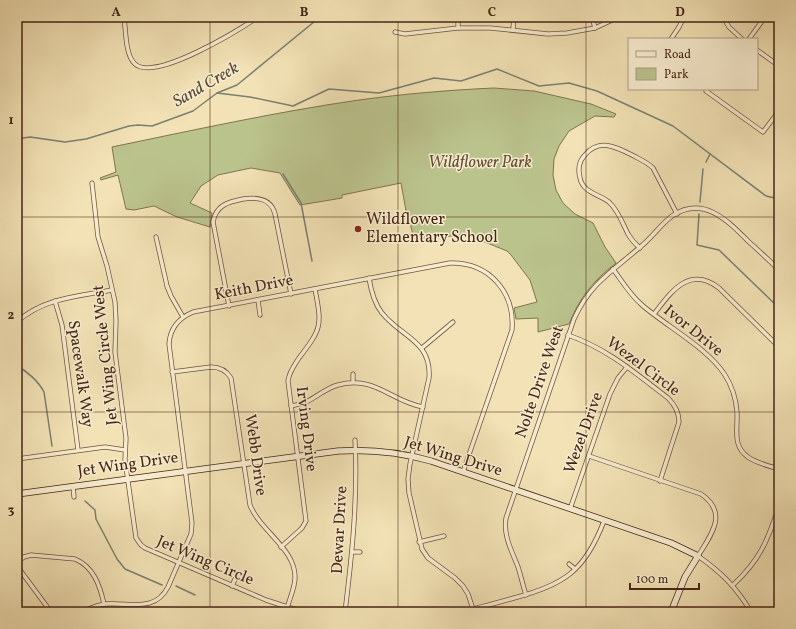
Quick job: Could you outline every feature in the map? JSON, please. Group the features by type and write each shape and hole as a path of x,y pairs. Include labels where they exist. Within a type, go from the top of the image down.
{"main road":[{"name":"Jet Wing Drive","path":"17,494 297,456 355,450 375,450 412,456 463,472 671,543 698,556"},
{"path":"670,612 685,577 698,556"}],"street":[{"path":"124,17 129,56 139,67 149,68 161,66 198,51 232,34 258,17"},
{"path":"458,17 458,28"},
{"path":"513,29 514,17"},
{"path":"592,17 595,28"},
{"path":"395,32 405,34 458,28 513,29 558,34 595,28 619,17"},
{"path":"672,38 684,17"},
{"path":"723,17 729,27 741,38"},
{"path":"751,38 765,17"},
{"path":"758,51 779,66"},
{"path":"137,72 139,67"},
{"path":"706,90 763,132 779,111"},
{"path":"640,248 629,235 612,205 606,200 588,191 583,185 580,178 580,161 586,153 595,147 608,145 648,164 653,168 677,214 690,210 701,209 718,215 728,221 779,270"},
{"name":"Jet Wing Circle West","path":"92,183 98,237 107,266 116,310 115,352 126,438 124,460 127,479"},
{"path":"229,306 213,222 221,206 230,202 258,198 267,202 271,206 275,214 290,294"},
{"name":"Nolte Drive West","path":"526,595 518,567 508,543 505,529 506,518 574,319 584,299 599,282 640,248 669,219 677,214"},
{"path":"81,612 104,604 146,604 157,601 165,593 191,534 192,527 169,339 172,329 183,317 167,286 156,237"},
{"name":"Keith Drive","path":"183,317 193,312 450,263 463,264 479,268 499,284 506,295 512,315 511,336 463,472"},
{"name":"Ivor Drive","path":"613,270 636,299 710,357 731,386 736,403 736,438 739,446 744,454 752,460 779,469"},
{"path":"369,278 374,300 383,314 422,348 427,355 430,371 409,471 408,485 419,542 422,549 428,558 455,578 463,586 468,594 474,610"},
{"path":"654,314 670,293 680,284 689,281 704,280 719,288 779,347"},
{"name":"Irving Drive","path":"281,547 302,528 306,520 288,381 292,368 315,338 320,314 315,289"},
{"path":"17,322 34,310 55,301 112,290"},
{"path":"258,300 260,315"},
{"name":"Spacewalk Way","path":"55,301 62,325 78,450"},
{"path":"422,348 454,322"},
{"name":"Wezel Circle","path":"568,336 592,344 606,352 668,398 675,406 679,422 678,429 660,481"},
{"name":"Webb Drive","path":"172,372 211,367 221,368 229,374 233,383 248,500 252,511 259,521 291,559 293,564 295,577 287,608"},
{"name":"Wezel Drive","path":"570,509 613,388 618,378 627,367"},
{"path":"353,374 353,382"},
{"path":"291,406 305,403 332,387 353,382 366,383 376,386 402,401 423,407"},
{"name":"Dewar Drive","path":"345,612 355,516 354,440"},
{"path":"17,459 105,447 125,450"},
{"path":"589,456 701,494 706,498 713,506 716,515 714,529 698,556"},
{"name":"Jet Wing Circle","path":"127,479 135,533 138,542 145,548 266,600 303,612"},
{"path":"73,486 74,497"},
{"path":"733,585 755,562 766,544 779,506"},
{"path":"460,612 474,610 526,595 556,584 575,569 585,558 592,548 604,521"},
{"path":"774,522 779,523"},
{"path":"419,542 444,536"},
{"path":"352,552 360,552"},
{"path":"17,562 24,557 31,555 75,559 86,566 100,586 104,604"},
{"name":"Jet Wing Drive","path":"698,556 733,585 751,612"},
{"path":"569,564 575,569"},
{"path":"17,566 52,612"},
{"path":"232,586 235,579"}],"green space":[{"name":"Wildflower Park","path":"494,88 534,91 591,104 616,114 614,117 595,116 569,131 559,146 554,159 553,175 556,190 563,203 575,214 593,223 605,247 616,263 600,276 588,290 573,314 569,324 538,332 538,318 516,319 514,308 537,302 530,280 507,251 465,234 408,242 407,237 413,235 410,223 408,222 401,183 342,195 342,198 300,205 280,173 251,168 218,175 201,186 190,203 212,213 210,227 177,217 154,206 134,210 126,209 118,175 101,180 100,178 116,172 112,147 297,110 359,100 409,94"}],"waterway":[{"name":"Sand Creek","path":"17,139 30,137 65,142 86,139 129,126 152,126 193,111 217,93 237,85 320,17"},
{"path":"217,93 250,97 293,106 329,89 379,93 434,78 461,81 497,69 539,86 569,83 597,91 673,126 766,196 779,199"},
{"path":"706,162 710,154"},
{"path":"700,202 703,169"},
{"path":"283,174 301,203 312,261"},
{"path":"699,214 697,245 719,250 779,308"},
{"path":"17,366 32,377 44,392 52,446"},
{"path":"85,501 95,510 96,519 117,559 125,569 162,585"},
{"path":"176,586 195,595"}],"place":[{"name":"Wildflower Elementary School","path":"358,229"}]}
